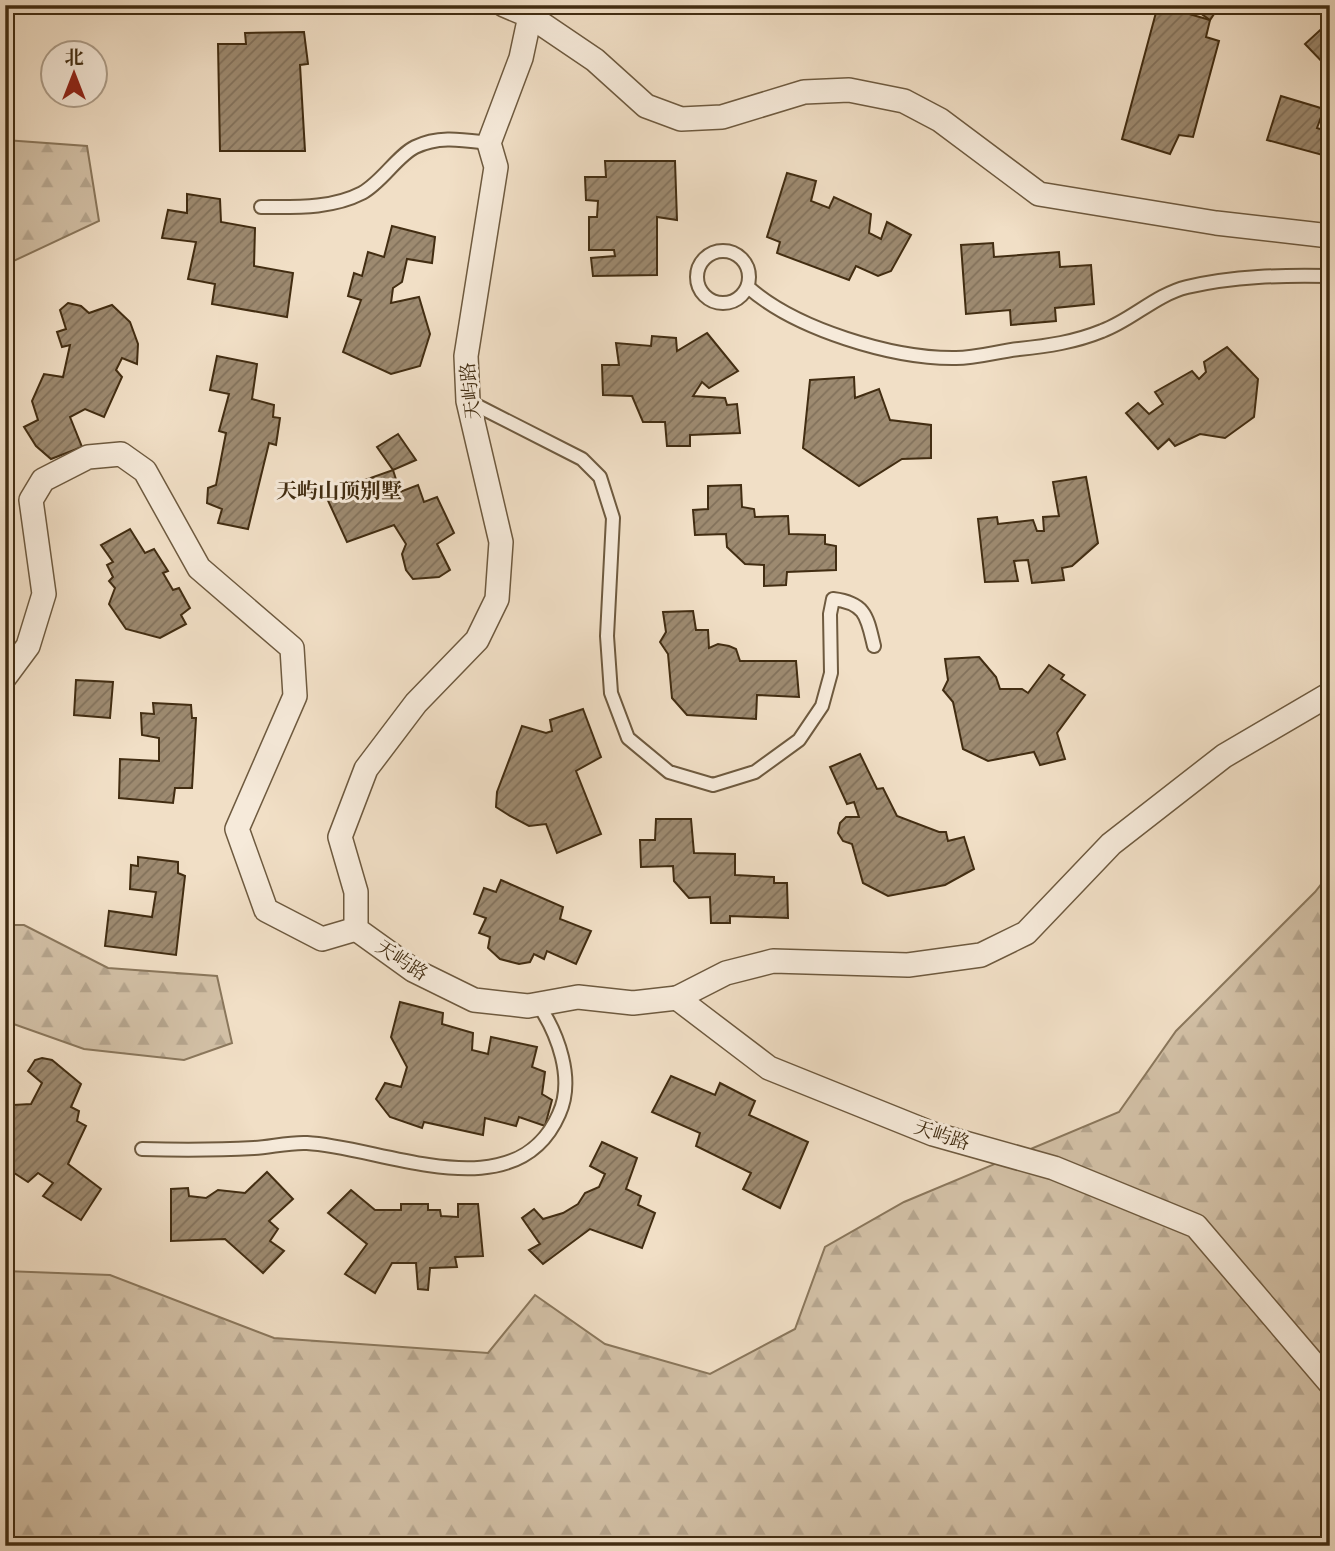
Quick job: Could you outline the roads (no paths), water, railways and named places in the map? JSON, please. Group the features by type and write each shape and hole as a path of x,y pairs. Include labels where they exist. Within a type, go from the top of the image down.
{"street":[{"path":"504,5 530,16 595,60 646,106 681,119 722,117 804,92 849,90 904,101 940,120 1039,194 1216,223 1321,235 1330,232"},
{"name":"天屿路","path":"530,16 521,58 489,143 496,167 466,356 468,401 501,542 497,599 477,640 416,703 366,769 340,837 356,892 356,929 414,970 474,1000 528,1006 578,997 633,1003 677,998 769,1068 933,1134 1054,1168 1196,1226 1330,1383"},
{"path":"5,677 28,646 44,594 30,500 43,480 88,457 121,454 145,471 199,568 292,648 295,696 237,829 266,910 321,939 356,929"},
{"path":"677,998 726,973 773,961 908,965 981,955 1026,933 1111,844 1224,756 1330,694"}],"lane":[{"path":"261,207 321,206 361,193 386,175 414,148 445,138 489,143"},
{"path":"748,287 737,300 729,303 712,302 699,290 696,282 699,265 712,253 730,251 744,261 748,269 748,287 761,298 805,323 849,340 895,351 956,358 1064,344 1105,331 1144,305 1184,288 1225,280 1286,275 1330,276"},
{"path":"468,401 582,459 600,477 614,519 607,636 611,693 628,738 670,772 713,785 755,772 799,740 822,706 831,673 830,614 833,599 850,601 866,614 874,646"},
{"path":"142,1149 214,1150 307,1143 392,1157 436,1168 481,1169 520,1156 550,1135 564,1103 564,1069 553,1027 538,1004"}],"district":[{"name":"天屿山顶别墅","path":"339,491"}]}
